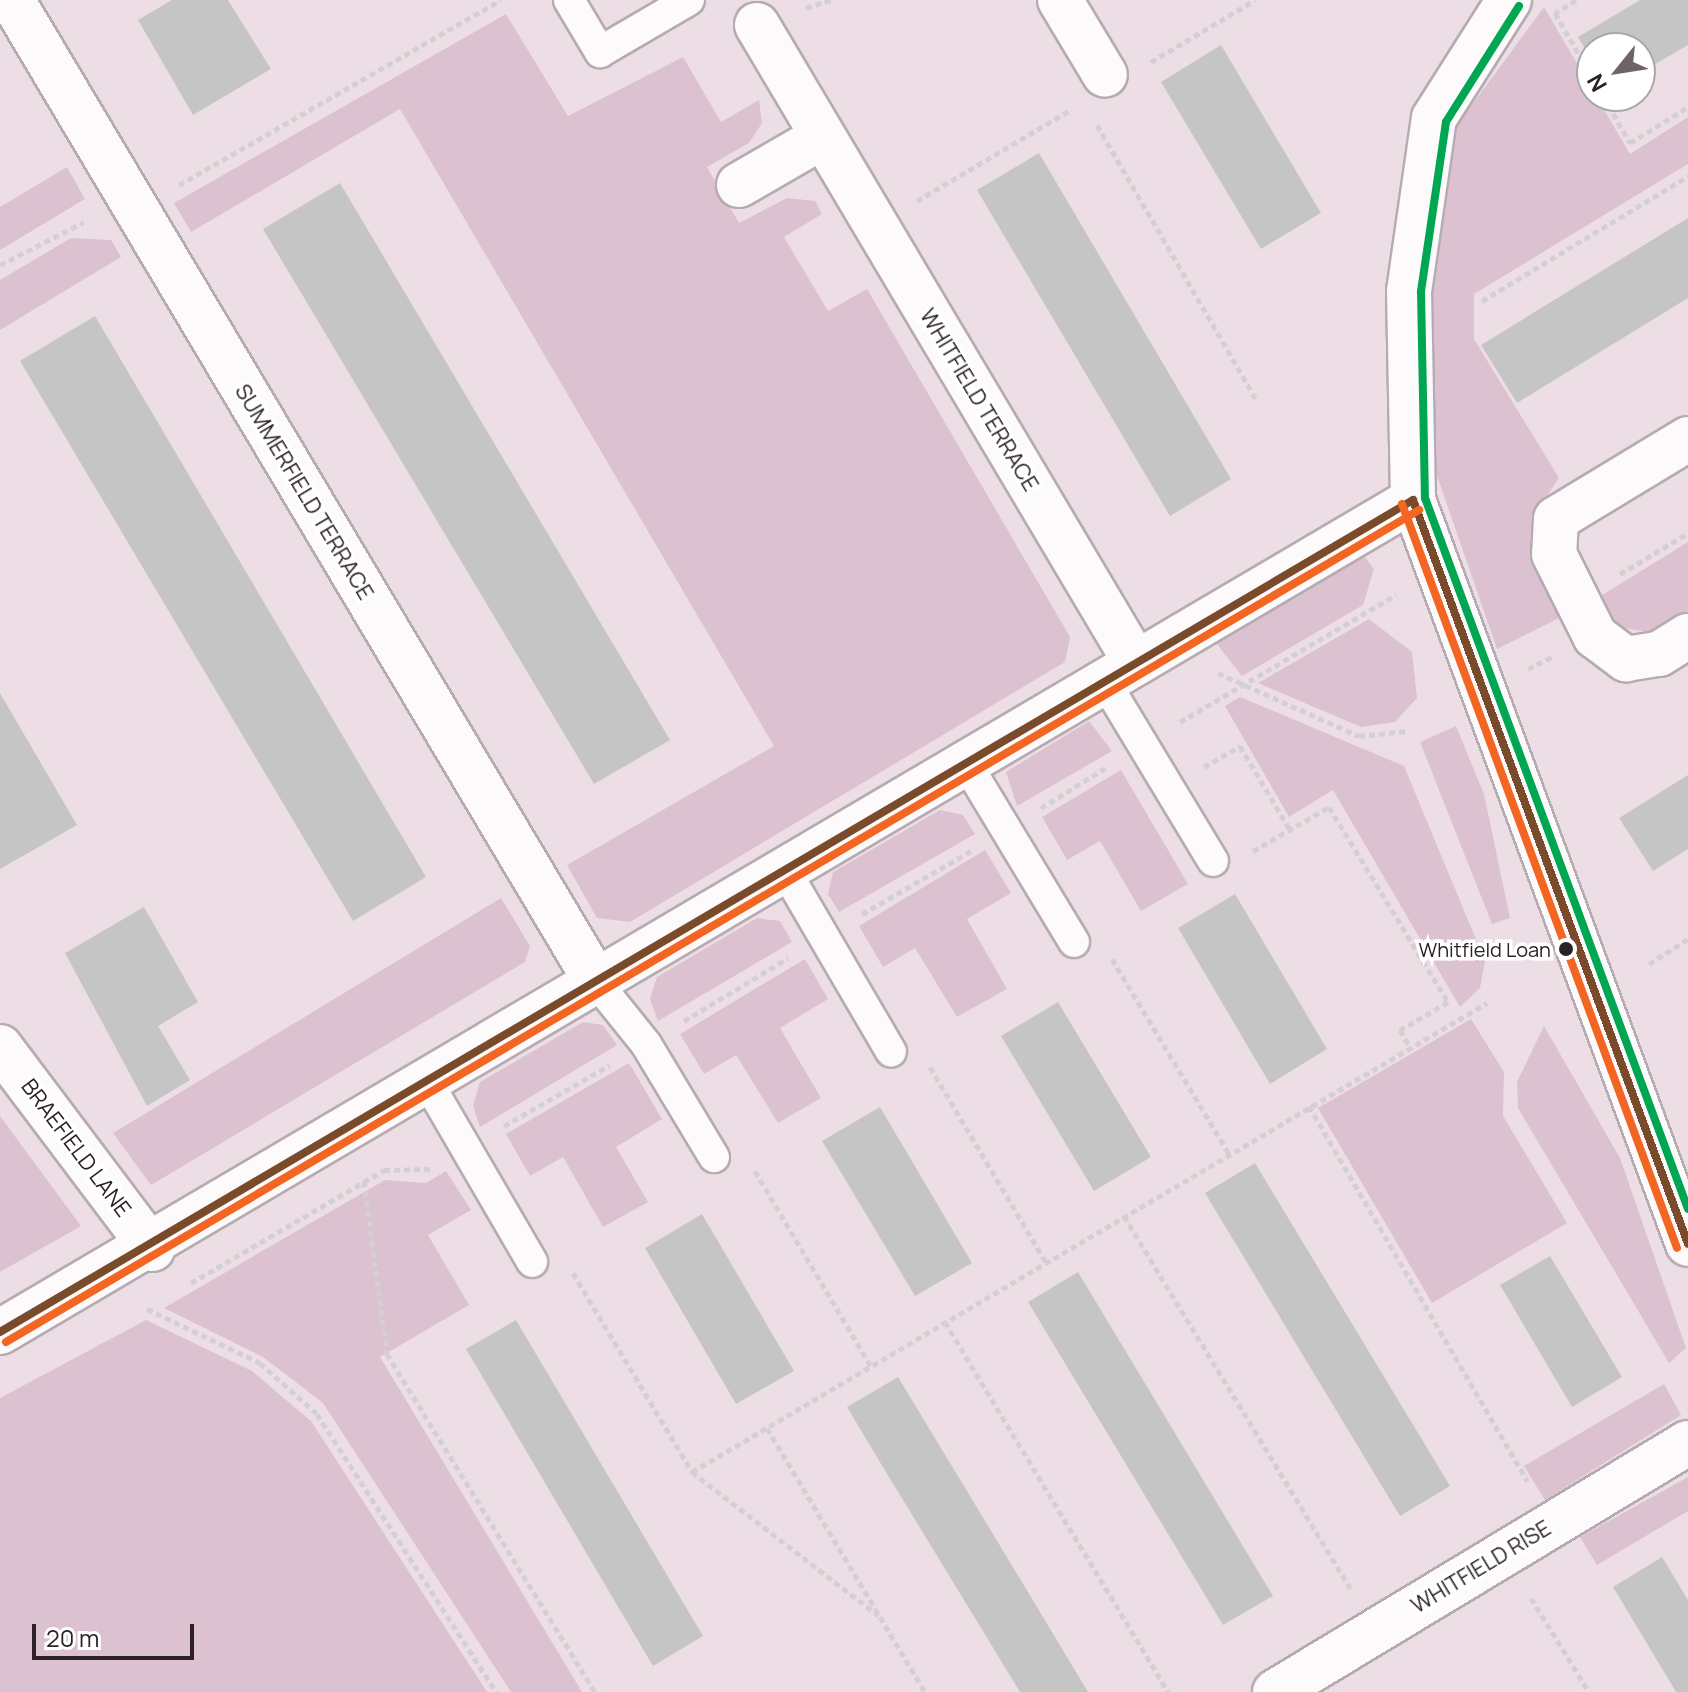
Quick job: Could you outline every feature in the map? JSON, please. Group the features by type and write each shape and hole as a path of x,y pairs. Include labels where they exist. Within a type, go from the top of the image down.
{"street":[{"name":"SUMMERFIELD TERRACE","path":"12,0 597,983"},
{"path":"1509,0 1434,118 1409,291 1413,500 1434,571 1688,1244"},
{"path":"1067,2 1104,91"},
{"name":"WHITFIELD TERRACE","path":"749,12 875,226 1120,672"},
{"path":"739,185 822,137"},
{"path":"1688,439 1556,519 1554,554 1595,636 1626,659 1659,654 1688,636"},
{"path":"0,1332 152,1249 1413,500"},
{"name":"BRAEFIELD LANE","path":"0,1047 152,1249"},
{"name":"WHITFIELD RISE","path":"1275,1692 1688,1443"}],"lane":[{"path":"569,0 600,52 689,0"},
{"path":"1120,672 1143,745 1213,861"},
{"path":"966,763 1074,942"},
{"path":"786,872 891,1052"},
{"path":"597,983 646,1044 714,1157"},
{"path":"428,1083 532,1262"}],"path":[{"path":"0,265 131,203 187,182 501,0"},
{"path":"875,226 1255,0"},
{"path":"1576,0 1555,13 1576,49"},
{"path":"1104,91 1257,401"},
{"path":"1612,112 1630,143 1688,107"},
{"path":"1482,301 1688,176"},
{"path":"1575,601 1688,533"},
{"path":"187,1285 384,1170 423,1173 646,1044 1434,571"},
{"path":"1184,634 1202,663 1240,687 1359,736 1407,731"},
{"path":"1177,724 1184,735"},
{"path":"1197,757 1203,768 1240,746 1290,830"},
{"path":"1213,861 1219,871 1329,807 1448,1002 1400,1030 1410,1047"},
{"path":"1074,942 1095,930 1229,1154"},
{"path":"1649,964 1688,939"},
{"path":"692,1472 1487,1003"},
{"path":"891,1052 914,1038 1046,1262"},
{"path":"1309,1106 1551,1524"},
{"path":"714,1157 737,1142 871,1366"},
{"path":"364,1181 387,1354 595,1692"},
{"path":"1124,1216 1377,1631"},
{"path":"532,1262 558,1248 692,1472 878,1615"},
{"path":"136,1315 160,1301"},
{"path":"147,1309 260,1363 317,1414 496,1692"},
{"path":"945,1322 1168,1692"},
{"path":"767,1428 925,1692"},
{"path":"1503,1553 1589,1692"}],"shaded area":[{"path":"1544,7 1576,62 1576,112 1605,112 1630,154 1688,117 1688,164 1474,294 1474,339 1559,478 1537,511 1532,558 1565,615 1497,649 1434,467 1431,289 1457,125"},
{"path":"506,14 568,116 683,57 721,122 759,100 762,123 749,143 707,167 739,223 787,198 815,201 822,214 784,237 828,311 867,289 1070,637 1065,662 630,922 597,918 567,865 774,746 400,109 191,232 174,203"},
{"path":"67,167 85,199 0,250 0,207"},
{"path":"71,238 111,240 121,257 0,330 0,280"},
{"path":"1688,542 1688,611 1653,633 1613,626 1594,600"},
{"path":"1364,556 1374,569 1363,605 1242,676 1216,643"},
{"path":"1369,619 1412,652 1417,698 1395,722 1361,727 1258,683"},
{"path":"1240,697 1404,766 1485,961 1480,988 1460,1007 1333,790 1289,817 1225,706"},
{"path":"1089,721 1112,751 1017,806 1006,772"},
{"path":"1456,726 1484,794 1510,918 1492,924 1420,742"},
{"path":"1121,770 1188,884 1141,911 1100,841 1067,860 1042,817"},
{"path":"940,810 963,815 975,834 839,912 828,894 833,872"},
{"path":"985,850 1011,893 967,919 1007,989 957,1017 915,948 883,967 859,926"},
{"path":"501,898 530,946 525,962 151,1185 113,1133"},
{"path":"757,918 780,921 792,942 658,1021 650,999 657,977"},
{"path":"805,959 828,999 780,1028 821,1098 778,1123 736,1055 704,1074 680,1034"},
{"path":"1471,1019 1504,1072 1503,1116 1567,1223 1432,1303 1318,1108"},
{"path":"583,1022 603,1025 617,1045 480,1127 473,1106 480,1082"},
{"path":"1544,1026 1620,1158 1686,1348 1669,1363 1518,1108 1517,1082"},
{"path":"629,1063 662,1119 616,1147 648,1202 603,1227 563,1157 530,1176 506,1134"},
{"path":"0,1116 81,1226 0,1272"},
{"path":"446,1171 471,1210 428,1235 469,1305 380,1357 582,1692 511,1692 323,1403 263,1357 164,1308 385,1180 426,1183"},
{"path":"146,1320 252,1371 311,1421 487,1692 0,1692 0,1398"},
{"path":"1664,1384 1681,1415 1545,1500 1524,1466"},
{"path":"1688,1477 1688,1511 1597,1565 1580,1537"}],"building":[{"path":"172,0 228,0 271,69 193,115 138,20"},
{"path":"1640,0 1688,0 1688,45 1656,64 1656,32 1586,32"},
{"path":"1221,45 1321,213 1261,249 1161,82"},
{"path":"1039,153 1231,479 1170,516 977,190"},
{"path":"340,183 670,740 594,784 263,229"},
{"path":"1688,218 1688,298 1517,403 1481,345"},
{"path":"95,316 426,877 353,921 20,361"},
{"path":"0,693 77,825 0,869"},
{"path":"1688,775 1688,849 1653,871 1619,818"},
{"path":"1235,894 1327,1049 1270,1084 1178,928"},
{"path":"144,907 198,1002 158,1026 190,1080 147,1106 65,953"},
{"path":"1058,1002 1151,1157 1094,1191 1001,1036"},
{"path":"880,1107 972,1263 915,1296 822,1141"},
{"path":"1255,1163 1450,1486 1400,1516 1205,1193"},
{"path":"702,1214 794,1371 736,1404 645,1248"},
{"path":"1550,1256 1622,1377 1572,1407 1500,1285"},
{"path":"1078,1272 1273,1596 1223,1625 1028,1302"},
{"path":"516,1320 703,1636 653,1666 466,1349"},
{"path":"898,1377 1088,1692 1020,1692 872,1449 847,1407"},
{"path":"1662,1557 1688,1600 1688,1692 1676,1692 1613,1587"}],"transit line":[{"path":"1519,6 1446,122 1421,292 1425,498 1688,1209"},
{"path":"1413,500 1688,1244"},
{"path":"0,1332 1413,500"},
{"path":"1402,504 1677,1248"},
{"path":"6,1342 1419,510"}],"place":[{"name":"Whitfield Loan","path":"1566,949"}]}
